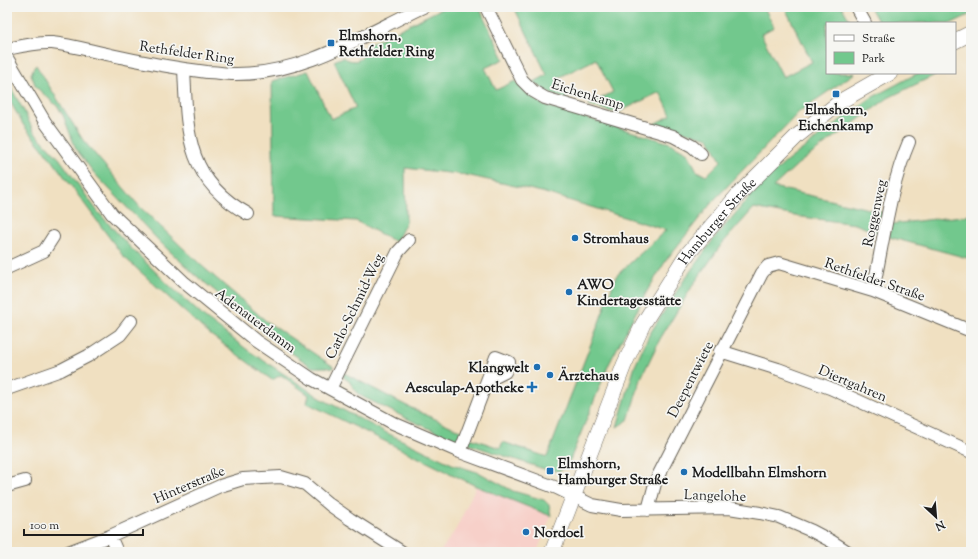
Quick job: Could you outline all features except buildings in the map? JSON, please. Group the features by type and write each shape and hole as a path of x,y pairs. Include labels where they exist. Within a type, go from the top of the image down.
{"main road":[{"path":"956,40 971,33"},
{"name":"Hamburger Straße","path":"552,552 624,365 640,330 685,257 738,194 798,136 841,101 888,74"}],"street":[{"name":"Rethfelder Ring","path":"7,49 30,44 50,43 74,46 111,55 184,69 232,74 251,74 280,69 322,55 423,7"},
{"name":"Eichenkamp","path":"486,7 522,80 533,91 545,98 673,136 692,146 701,154"},
{"path":"856,7 864,22"},
{"name":"Adenauerdamm","path":"7,58 45,122 112,214 185,283 256,341 330,389 393,423 460,452 557,488 574,496"},
{"path":"184,69 186,108 190,140 199,166 210,184 227,201 248,214"},
{"name":"Roggenweg","path":"873,291 889,211 901,161 909,142"},
{"path":"7,268 44,251 53,237"},
{"name":"Carlo-Schmid-Weg","path":"330,389 398,252 409,240"},
{"name":"Rethfelder Straße","path":"768,266 779,263 873,291 971,331"},
{"name":"Deepentwiete","path":"648,510 656,480 720,352 762,273 768,266"},
{"path":"7,389 61,370 88,356 120,335 131,321"},
{"name":"Diertgahren","path":"720,352 778,369 830,388 971,452"},
{"path":"460,452 488,381"},
{"name":"Hinterstraße","path":"68,552 110,536 220,486 243,479 281,477 305,484 330,505 402,552"},
{"path":"7,486 25,481"},
{"name":"Langelohe","path":"574,496 592,505 621,510 729,508 760,513 779,517 812,531 848,552"},
{"path":"110,536 117,552"}],"shaded area":[{"path":"476,486 551,516 537,552 440,552 456,529"}],"green space":[{"path":"445,7 479,7 504,59 485,68 496,90 515,81 529,95 543,105 670,143 688,153 697,171 706,176 721,161 709,138 654,124 671,115 660,92 617,113 588,105 613,92 596,59 558,78 568,100 547,92 534,82 547,75 514,7 764,7 774,27 761,34 783,77 812,62 786,10 792,7 842,7 850,22 826,22 826,74 854,74 800,111 713,201 667,259 646,293 609,364 570,460 560,471 547,470 468,444 470,438 500,448 503,442 547,457 616,276 666,230 542,192 466,175 405,168 406,222 396,242 356,221 274,216 272,81 308,71 331,119 356,108 334,61 343,57 352,61 359,60 364,55 366,46"},
{"path":"870,7 971,7 971,14 954,22 878,22"},
{"path":"36,65 83,140 140,207 202,266 266,321 334,367 332,369 325,367 312,367 267,336 253,322 193,273 161,243 94,173 76,149 63,115 58,107 36,87 31,74"},
{"path":"916,74 937,74 888,98 798,164 773,187 882,212 878,233 855,224 795,216 754,208 721,245 693,285 660,339 642,376 628,420 617,427 635,366 649,335 684,280 713,240 757,188 786,162 871,98"},
{"path":"7,81 34,132 59,158 98,212 130,247 205,318 249,351 322,399 387,433 452,464 480,473 513,491 544,500 549,505 551,516 476,486 307,403 309,395 281,375 272,380 208,333 123,256 55,164 24,126 7,96"},
{"path":"971,215 971,259 889,237 891,224"},
{"path":"344,373 405,405 461,431 458,441 412,421 361,396 357,393 349,381 343,377"}],"place":[{"name":"Elmshorn, Rethfelder Ring","path":"331,43"},
{"name":"Elmshorn, Eichenkamp","path":"836,94"},
{"name":"Stromhaus","path":"575,238"},
{"name":"AWO Kindertagesstätte","path":"569,292"},
{"name":"Klangwelt","path":"537,367"},
{"name":"Ärztehaus","path":"550,375"},
{"name":"Aesculap-Apotheke","path":"532,387"},
{"name":"Elmshorn, Hamburger Straße","path":"550,471"},
{"name":"Modellbahn Elmshorn","path":"684,472"},
{"name":"Nordoel","path":"526,532"}]}
